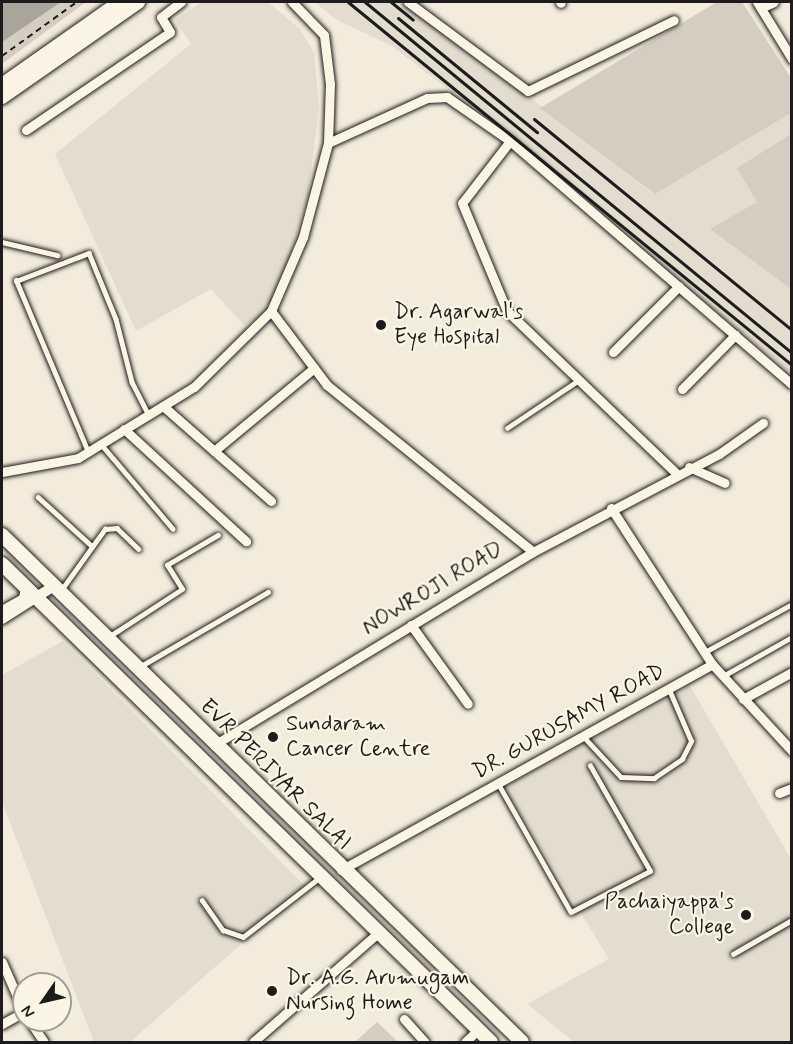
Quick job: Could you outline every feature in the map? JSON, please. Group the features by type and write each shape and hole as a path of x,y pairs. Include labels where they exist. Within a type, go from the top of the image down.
{"main road":[{"path":"2,85 120,2"},
{"path":"2,97 138,2"},
{"name":"EVR PERIYAR SALAI","path":"2,535 341,870 522,1042"},
{"name":"EVR PERIYAR SALAI","path":"2,564 491,1042"}],"street":[{"path":"26,130 170,32 161,17 181,2"},
{"path":"2,472 88,452 194,387 271,311 303,237 328,143 330,84 324,35 292,2"},
{"path":"408,2 528,91 674,20"},
{"path":"774,2 759,5 792,59"},
{"path":"328,143 427,98 447,96 510,141 792,384"},
{"path":"510,141 462,203 507,311 676,473"},
{"path":"613,352 679,286"},
{"path":"271,311 314,368 433,475 533,552"},
{"path":"682,389 735,335"},
{"path":"214,451 314,368"},
{"path":"163,406 271,501"},
{"name":"NOWROJI ROAD","path":"214,745 533,552 676,473 719,454 763,423"},
{"path":"124,429 246,541"},
{"path":"689,467 725,483"},
{"path":"611,508 703,653 792,751"},
{"path":"2,611 24,598 26,586"},
{"path":"2,620 40,600 57,588"},
{"path":"411,625 468,704"},
{"name":"DR. GURUSAMY ROAD","path":"341,870 669,690 712,664"},
{"path":"743,699 792,672"},
{"path":"779,793 792,788"},
{"path":"253,1042 378,933"},
{"path":"2,962 12,985"},
{"path":"404,1019 425,1042"},
{"path":"465,1042 478,1030"}],"lane":[{"path":"2,242 57,255"},
{"path":"88,452 16,281 89,253 148,415"},
{"path":"507,428 579,380"},
{"path":"101,444 173,529"},
{"path":"38,497 92,546"},
{"path":"57,588 112,526 139,549"},
{"path":"108,638 182,589 167,565 218,535"},
{"path":"137,668 268,592"},
{"path":"703,653 792,604"},
{"path":"722,676 792,637"},
{"path":"584,736 621,777 654,778 682,759 691,741 669,690"},
{"path":"498,783 571,912 650,871 590,766"},
{"path":"202,900 223,930 243,936 321,876"},
{"path":"733,954 792,920"}],"path":[{"path":"2,56 77,2"}],"shaded area":[{"path":"2,2 86,2 2,64"},
{"path":"2,2 61,2 2,42"},
{"path":"202,2 268,2 300,29 314,53 319,107 308,195 284,275 265,315 244,325 211,289 136,331 55,154 191,44 175,20"},
{"path":"314,2 407,2 654,194 791,113 791,373 450,91 392,46 337,20"},
{"path":"717,2 742,2 791,78 791,113 655,194 540,108"},
{"path":"791,134 791,289 710,229 757,202 737,168"},
{"path":"63,641 306,887 130,1042 94,1042 72,985 72,972 67,972 2,802 2,675"},
{"path":"690,686 791,859 791,1042 574,1042 527,1004 609,959 504,787"},
{"path":"377,1022 398,1042 355,1042"}],"railway":[{"path":"348,2 792,365"},
{"path":"365,2 792,353"},
{"path":"391,2 413,20"},
{"path":"398,18 537,132"},
{"path":"534,119 792,330"}],"place":[{"name":"Dr. Agarwal's Eye Hospital","path":"381,325"},
{"name":"Sundaram Cancer Centre","path":"273,737"},
{"name":"Pachaiyappa's College","path":"746,915"},
{"name":"Dr. A.G. Arumugam Nursing Home","path":"272,991"}]}
